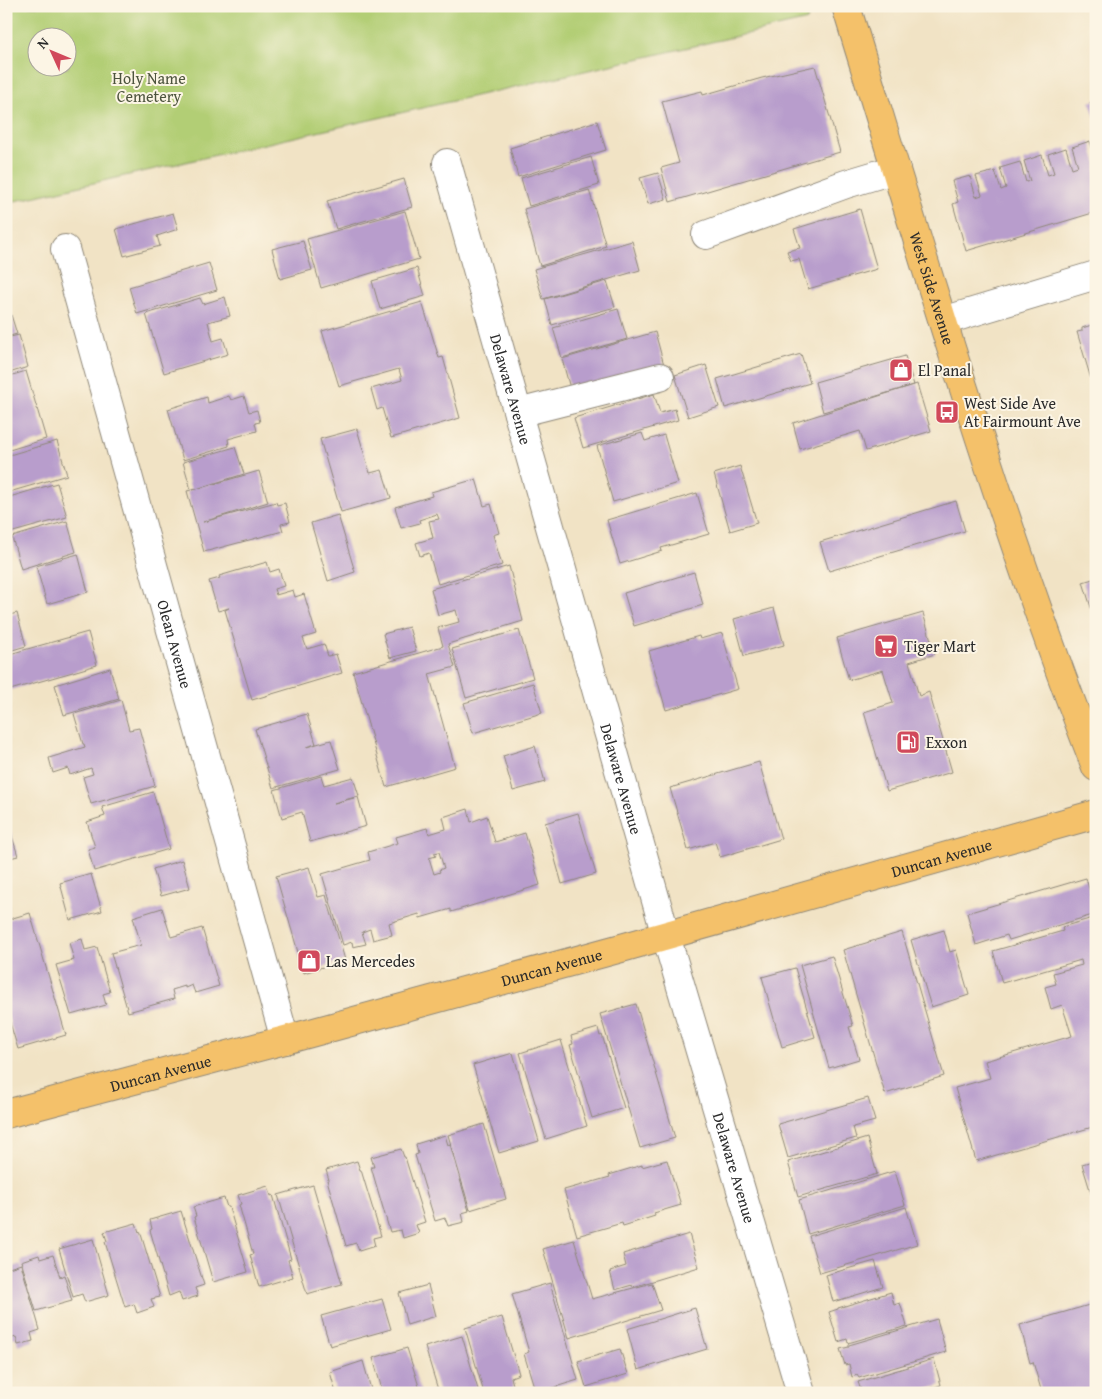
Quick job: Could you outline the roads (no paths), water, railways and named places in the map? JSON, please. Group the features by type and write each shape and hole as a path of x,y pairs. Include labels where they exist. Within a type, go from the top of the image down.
{"main road":[{"name":"West Side Avenue","path":"846,6 942,321 989,465 1068,695 1096,767"},
{"name":"Duncan Avenue","path":"6,1114 666,936 1096,814"}],"street":[{"name":"Delaware Avenue","path":"448,162 666,936 800,1392"},
{"path":"706,235 846,184 896,169"},
{"name":"Olean Avenue","path":"65,248 286,1040"},
{"path":"942,321 1096,275"},
{"path":"518,413 660,378"}],"place":[{"name":"El Panal","path":"901,370"},
{"name":"West Side Ave At Fairmount Ave","path":"947,412"},
{"name":"Tiger Mart","path":"886,646"},
{"name":"Exxon","path":"908,742"},
{"name":"Las Mercedes","path":"309,961"}],"park label":[{"name":"Holy Name Cemetery","path":"149,87"}]}
